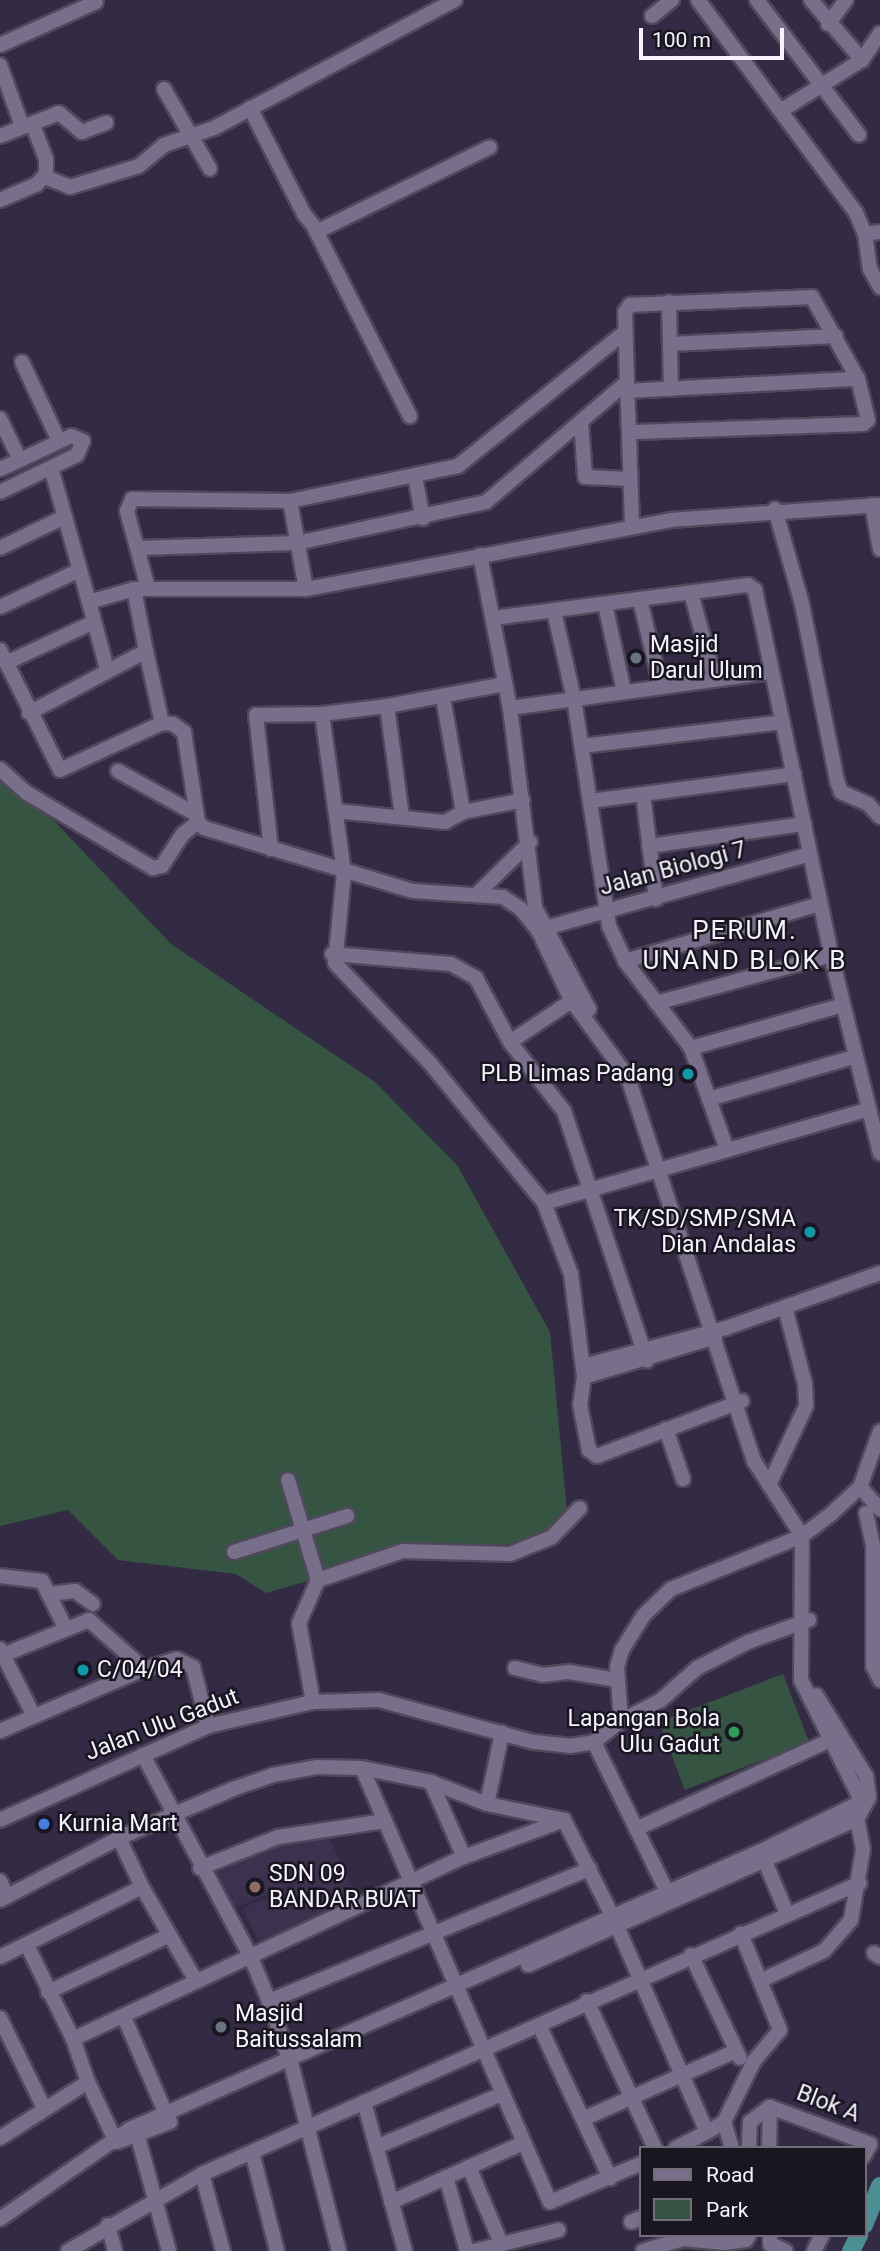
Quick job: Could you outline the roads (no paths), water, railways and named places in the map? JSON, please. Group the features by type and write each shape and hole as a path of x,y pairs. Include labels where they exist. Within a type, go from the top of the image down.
{"street":[{"path":"45,177 70,187 146,162 164,145 250,108 455,0"},
{"path":"652,16 672,0"},
{"path":"698,0 873,233 875,267 880,287"},
{"path":"757,0 822,82 859,135"},
{"path":"811,0 828,24 862,60"},
{"path":"828,24 846,0"},
{"path":"0,45 96,2"},
{"path":"782,110 822,82 862,60 880,33"},
{"path":"0,65 27,126 46,159 45,177 36,186 0,200"},
{"path":"164,89 210,169"},
{"path":"250,108 410,415"},
{"path":"0,136 59,113 82,132 106,123"},
{"path":"315,229 332,226 490,147"},
{"path":"629,432 863,424 869,410 858,379 836,336 803,285"},
{"path":"632,527 625,332 625,312 630,305 812,298"},
{"path":"669,302 671,389"},
{"path":"162,723 146,650 137,548 127,511 135,497 290,501 415,477 465,462 625,332"},
{"path":"670,344 836,336"},
{"path":"22,362 59,441"},
{"path":"137,548 297,543 423,518 486,502 627,387 671,389 858,379"},
{"path":"0,419 20,460"},
{"path":"582,421 585,477 630,479"},
{"path":"0,469 59,441 80,436 84,448 51,468 0,492"},
{"path":"51,468 107,669"},
{"path":"415,477 423,518"},
{"path":"290,501 306,589"},
{"path":"89,602 141,589 306,589 632,527 775,509 876,505 880,549"},
{"path":"775,509 802,604 836,780 841,792 868,804 880,817"},
{"path":"0,548 64,517"},
{"path":"116,2142 138,2137 290,2064 457,1990 763,1856 857,1819 869,1797 869,1787 804,1691 806,1534 754,1461 718,1331 663,1166 638,1079 575,998 538,914 510,708 480,555"},
{"path":"0,607 78,571"},
{"path":"493,618 748,585 755,590 831,955 867,1110 880,1153"},
{"path":"691,593 715,680"},
{"path":"640,600 661,687"},
{"path":"606,604 624,692"},
{"path":"554,611 582,746 605,911 625,961 691,1048 726,1147"},
{"path":"94,622 3,656 55,767 64,772 162,723 180,727 184,732 198,818 204,828 344,873 413,891 478,893 503,897 543,928"},
{"path":"29,713 146,650"},
{"path":"510,708 772,673"},
{"path":"271,849 254,716 322,714 387,706 504,684"},
{"path":"443,697 463,812"},
{"path":"387,706 402,817"},
{"path":"322,714 344,873 332,954 337,967 430,1063 544,1203 571,1274 583,1371 580,1405 593,1456 739,1402"},
{"path":"582,746 783,722"},
{"path":"0,769 27,793 153,868 162,866 183,834 198,818"},
{"path":"118,771 198,818"},
{"path":"590,801 794,775"},
{"path":"643,794 656,899"},
{"path":"336,811 444,822 463,812 523,800"},
{"path":"649,846 804,824"},
{"path":"478,893 530,842"},
{"name":"Jalan Biologi 7","path":"543,928 656,899 810,854"},
{"path":"625,961 820,904"},
{"path":"332,954 467,969 510,1042 564,1111 645,1355"},
{"path":"656,1003 831,955"},
{"path":"510,1042 575,998"},
{"path":"691,1048 843,1005"},
{"path":"709,1099 855,1057"},
{"path":"544,1203 589,1186 867,1110"},
{"path":"583,1371 645,1355 718,1331 880,1273"},
{"path":"771,1483 807,1394 785,1307"},
{"path":"666,1429 683,1479"},
{"path":"621,1721 618,1680 622,1650 633,1630 671,1590 806,1534 856,1492 880,1431"},
{"path":"288,1480 318,1580 299,1623 313,1702"},
{"path":"856,1492 873,1511 880,1528"},
{"path":"318,1580 403,1551 510,1554 552,1537 580,1508"},
{"path":"873,1511 876,1592 873,1666 880,1680"},
{"path":"234,1552 347,1516"},
{"path":"0,1582 7,1576 42,1581 65,1627"},
{"path":"50,1594 75,1591 93,1604"},
{"path":"34,1716 1,1652 80,1620 95,1623 144,1669"},
{"path":"669,1897 594,1742 621,1721 661,1700 697,1668 806,1620"},
{"path":"0,1731 144,1669 177,1659 193,1667 208,1726"},
{"path":"515,1668 543,1675 569,1672 618,1680"},
{"name":"Jalan Ulu Gadut","path":"0,1820 208,1726 313,1702 345,1698 410,1705 502,1733 570,1746 594,1742"},
{"path":"487,1804 502,1733"},
{"path":"636,1829 835,1738"},
{"path":"763,1856 858,1801 857,1787 835,1738"},
{"path":"143,1755 171,1814 250,1955 269,2001 290,2064 339,2251"},
{"path":"0,1881 4,1898 171,1814 273,1774 317,1767 362,1768 431,1782 487,1804 560,1819 568,1823 615,1923 707,2132"},
{"path":"362,1768 551,2203 638,2165"},
{"path":"431,1782 464,1857"},
{"path":"73,2039 464,1857 560,1819"},
{"path":"762,1980 813,1958 835,1942 851,1920 860,1883 863,1849 857,1819"},
{"path":"200,1868 278,1837 385,1821"},
{"path":"119,1838 167,1936 196,1981"},
{"path":"763,1856 787,1914"},
{"path":"269,2001 590,1870"},
{"path":"68,2251 155,2197 202,2174 691,1955 860,1883"},
{"path":"0,1958 142,1887"},
{"path":"680,2146 724,2122 747,2073 780,2030 762,1980 741,1934"},
{"path":"48,1992 167,1936"},
{"path":"27,1945 73,2039 88,2082 116,2142"},
{"path":"691,1955 747,2073"},
{"path":"587,2001 654,2146"},
{"path":"124,2017 166,2114"},
{"path":"0,2018 44,2108"},
{"path":"539,2025 610,2178"},
{"path":"583,2119 736,2051"},
{"path":"0,2219 116,2142 130,2129 290,2064"},
{"path":"0,2138 88,2082"},
{"path":"376,2147 502,2094"},
{"path":"364,2102 405,2251"},
{"path":"749,2146 750,2122 770,2106"},
{"path":"769,2146 770,2106"},
{"name":"Blok A","path":"770,2106 858,2146"},
{"path":"724,2122 731,2146"},
{"path":"138,2137 169,2251"},
{"path":"391,2202 523,2143"},
{"path":"252,2152 277,2251"},
{"path":"469,2167 501,2244"},
{"path":"202,2174 223,2251"},
{"path":"446,2177 467,2251"},
{"path":"108,2225 115,2251"},
{"path":"474,2251 558,2230"},
{"path":"643,2251 683,2239 725,2243 746,2240 748,2237"},
{"path":"770,2240 786,2251"}],"waterway":[{"path":"866,2220 880,2186"},
{"path":"851,2251 858,2237"}],"place":[{"name":"Masjid Darul Ulum","path":"636,658"},
{"name":"PLB Limas Padang","path":"688,1074"},
{"name":"TK/SD/SMP/SMA Dian Andalas","path":"810,1232"},
{"name":"C/04/04","path":"83,1670"},
{"name":"Lapangan Bola Ulu Gadut","path":"734,1732"},
{"name":"Kurnia Mart","path":"44,1824"},
{"name":"SDN 09 BANDAR BUAT","path":"255,1887"},
{"name":"Masjid Baitussalam","path":"221,2027"}],"district":[{"name":"PERUM. UNAND BLOK B","path":"745,946"}]}
